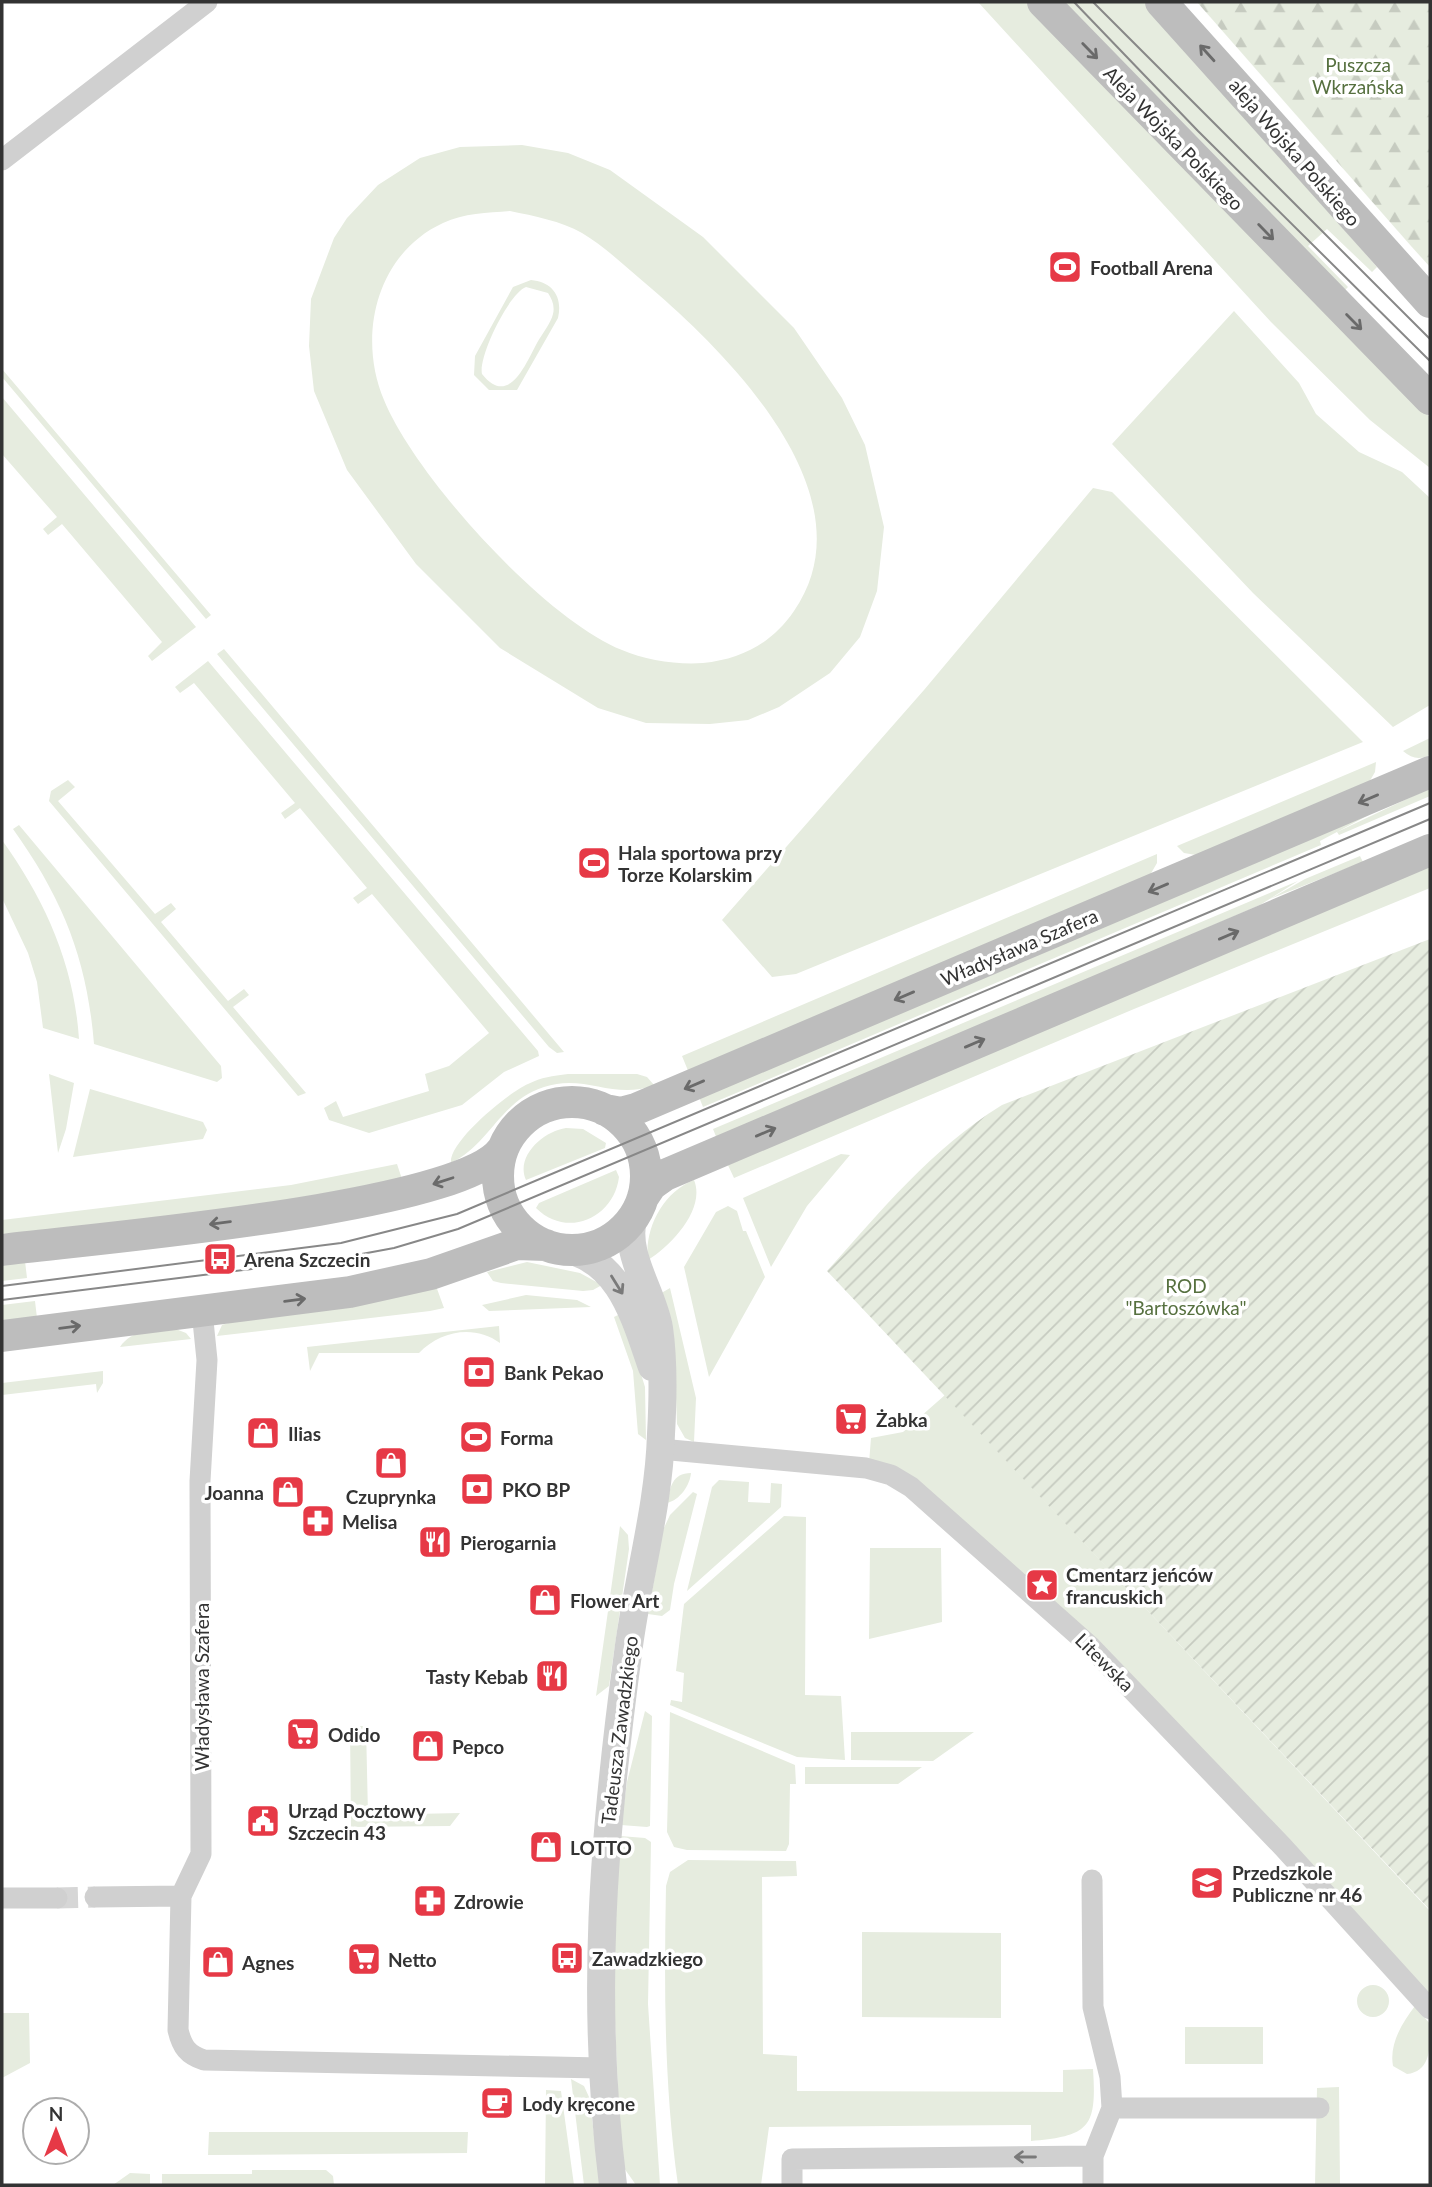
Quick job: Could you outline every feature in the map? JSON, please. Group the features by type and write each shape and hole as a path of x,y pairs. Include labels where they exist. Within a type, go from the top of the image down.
{"main road":[{"name":"Aleja Wojska Polskiego","path":"1043,2 1430,399"},
{"name":"aleja Wojska Polskiego","path":"1161,2 1430,302"},
{"name":"Władysława Szafera","path":"605,1110 621,1113 636,1109 1430,772"},
{"path":"2,1336 361,1290 431,1274 517,1244 587,1248 603,1243 617,1234 655,1181 674,1171 1430,850"},
{"path":"2,1250 349,1206 406,1192 475,1170 496,1158 520,1122 549,1105 582,1102 605,1110 625,1124 639,1145 646,1168 638,1207"},
{"path":"502,1150 498,1174 504,1206 524,1232 554,1247"}],"street":[{"path":"2,160 206,2"},
{"name":"Tadeusza Zawadzkiego","path":"613,2185 601,2068 600,1951 607,1829 628,1651 660,1449 658,1326 631,1241 638,1207"},
{"name":"Tadeusza Zawadzkiego","path":"554,1247 597,1262 617,1284 633,1315 661,1394"},
{"name":"Władysława Szafera","path":"202,1311 207,1360 200,1481 201,1854 181,1896 180,2040 191,2055 204,2060 601,2068"},
{"name":"Litewska","path":"660,1449 866,1468 891,1475 911,1486 1090,1646 1283,1847 1430,2009"},
{"path":"1092,1880 1093,2007 1110,2077 1112,2108 1093,2156 1093,2185"},
{"path":"94,1897 181,1896"},
{"path":"2,1898 57,1898"},
{"path":"1112,2108 1319,2108"},
{"path":"792,2185 792,2159 1093,2156"}],"green space":[{"path":"978,2 1027,2 1429,416 1430,468 1370,420 1271,322"},
{"path":"1062,2 1144,2 1377,267 1372,272 1327,229 1308,246 1348,287 1345,290"},
{"name":"Puszcza Wkrzańska","path":"1197,2 1430,2 1430,267 1411,246"},
{"path":"522,145 568,153 610,170 703,237 794,328 842,398 865,445 884,527 877,591 860,637 830,673 779,707 748,720 710,724 646,723 598,708 500,648 416,564 347,470 314,391 309,346 311,299 334,238 347,218 378,185 420,158 460,147","holes":["510,211 547,219 574,229 618,260 718,352 752,391 782,433 804,477 816,523 814,568 794,611 776,632 755,647 717,661 672,662 631,654 591,633 556,609 485,542 423,467 400,431 384,400 372,350 378,299 388,276 402,255 420,237 443,223 459,217"]},
{"path":"531,280 550,287 559,303 558,318 517,390 489,390 474,375 475,356 513,287","holes":["526,287 548,293 554,311 522,371 508,384 500,386 492,383 482,374 482,366 496,326 511,301"]},
{"path":"1234,311 1299,383 1316,414 1359,452 1402,472 1430,498 1430,705 1393,727 1253,593 1112,444"},
{"path":"2,369 211,615 206,619 2,377"},
{"path":"2,397 196,627 152,661 148,656 162,642 62,524 48,535 43,529 57,517 2,454"},
{"path":"1093,488 1112,492 1363,742 796,974 772,977 722,920 924,690"},
{"path":"224,649 564,1052 557,1053 549,1047 217,654"},
{"path":"208,661 538,1051 539,1056 504,1072 462,1105 369,1133 329,1120 324,1108 336,1101 343,1117 429,1091 425,1074 449,1066 489,1033 372,894 358,904 353,898 367,888 300,808 285,819 281,813 295,803 194,683 180,693 175,687"},
{"path":"1430,738 1430,755 1416,758 1403,751"},
{"path":"1376,762 1375,772 1368,784 1196,855 1184,853 1177,846"},
{"path":"68,780 75,787 58,801 155,914 171,903 176,909 161,922 228,1001 244,989 249,995 233,1007 306,1093 298,1096 49,801 51,791"},
{"path":"1430,788 1430,796 1339,835 1337,832"},
{"path":"1380,809 1320,841 1321,845 703,1107 699,1097"},
{"path":"19,825 221,1066 222,1078 217,1082 94,1044 85,984 70,931 46,880 13,829"},
{"path":"2,840 31,886 55,934 71,985 79,1039 43,1028 37,982 28,953 2,898"},
{"path":"1157,854 1157,863 1150,875 689,1073 682,1056"},
{"path":"1360,856 1363,862 1270,899 1305,879"},
{"path":"1430,864 1430,888 1134,1009 734,1178 727,1163"},
{"path":"1298,881 1260,905 717,1139 713,1129"},
{"name":"ROD \"Bartoszówka\"","path":"1430,939 1430,1910 827,1271 930,1161 952,1141 1002,1105"},
{"path":"49,1074 74,1083 66,1129 58,1153"},
{"path":"568,1074 637,1074 647,1077 654,1085 626,1090 573,1083 544,1087 516,1102 476,1145 451,1163 459,1143 469,1131 508,1097 538,1080"},
{"path":"90,1089 203,1122 207,1130 203,1139 73,1157"},
{"path":"566,1128 583,1129 606,1143 605,1148 526,1180 525,1162 534,1146 549,1134"},
{"path":"841,1154 850,1155 807,1206 771,1267 743,1198"},
{"path":"397,1164 402,1179 318,1197 2,1237 2,1220 291,1185"},
{"path":"616,1170 619,1177 608,1204 587,1220 561,1222 536,1208 539,1203"},
{"path":"694,1180 695,1203 691,1214 667,1246 648,1260 649,1236 658,1213 673,1193"},
{"path":"728,1206 737,1211 743,1231 746,1231 765,1277 709,1377 684,1267 716,1212"},
{"path":"25,1261 27,1278 2,1281 2,1264"},
{"path":"527,1262 580,1273 602,1285 583,1291 501,1283 493,1281 487,1272"},
{"path":"436,1286 444,1308 217,1336 222,1325 231,1322"},
{"path":"670,1288 696,1398 694,1442 685,1438 677,1424 676,1398 658,1295"},
{"path":"526,1295 577,1300 591,1307 489,1311 482,1305"},
{"path":"35,1301 37,1318 2,1322 2,1305"},
{"path":"622,1313 645,1387 646,1440 638,1434 633,1371 614,1317"},
{"path":"499,1326 500,1343 479,1333 468,1332 437,1339 419,1353 319,1353 310,1371 307,1347"},
{"path":"173,1328 186,1333 191,1339 120,1347 137,1334"},
{"path":"103,1371 103,1383 97,1393 96,1384 2,1395 2,1383"},
{"path":"945,1395 1430,1911 1430,1998 1093,1640 869,1463 871,1438 903,1432"},
{"path":"691,1473 684,1491 667,1503 676,1479"},
{"path":"719,1480 749,1482 748,1502 770,1503 771,1483 782,1484 781,1507 687,1591 712,1487"},
{"path":"693,1492 697,1494 670,1610 662,1616 648,1614 663,1530 670,1515"},
{"path":"784,1516 806,1517 805,1695 841,1696 845,1760 797,1757 670,1705 671,1700 682,1702 684,1673 676,1671 684,1604"},
{"path":"620,1526 628,1535 629,1549 609,1686 596,1696"},
{"path":"870,1548 941,1548 942,1622 869,1639"},
{"path":"645,1711 652,1716 650,1826 621,1825 627,1782"},
{"path":"670,1712 795,1765 796,1784 790,1784 789,1844 786,1851 687,1850 674,1847 667,1832"},
{"path":"350,1726 366,1726 368,1815 460,1813 450,1826 351,1827"},
{"path":"851,1732 974,1732 933,1761 851,1760"},
{"path":"805,1767 922,1767 898,1784 805,1784"},
{"path":"620,1836 645,1838 651,1842 648,2004 660,2185 636,2185 624,2168 620,2140 613,1974"},
{"path":"688,1860 796,1861 797,1876 762,1877 763,2054 797,2056 797,2091 1063,2092 1063,2070 1093,2069 1093,2104 1085,2125 1066,2136 1031,2141 1031,2125 769,2127 761,2185 678,2185 666,2036 666,1886 670,1872"},
{"path":"862,1932 1001,1933 1001,2018 862,2017"},
{"path":"1373,1985 1384,1990 1389,2001 1384,2012 1373,2017 1362,2012 1357,2001 1362,1990"},
{"path":"1415,2006 1430,2024 1429,2048 1421,2068 1407,2074 1393,2066 1392,2058 1401,2027"},
{"path":"2,2013 29,2013 30,2063 2,2078"},
{"path":"1185,2027 1263,2027 1263,2064 1185,2064"},
{"path":"571,2079 584,2086 589,2097 601,2185 584,2185"},
{"path":"1339,2087 1340,2185 1315,2185 1317,2088"},
{"path":"546,2090 561,2091 574,2185 545,2185"},
{"path":"209,2132 468,2132 467,2153 208,2155"},
{"path":"252,2170 326,2170 333,2176 334,2185 162,2185 162,2174 252,2174"},
{"path":"130,2173 150,2174 150,2185 113,2185"}],"tunnel":[{"path":"57,1898 95,1897"}],"tram line":[{"path":"1074,2 1198,131 1430,361"},
{"path":"1093,2 1430,339"},
{"path":"2,1286 341,1243 457,1214 1430,803"},
{"path":"2,1300 340,1258 394,1248 458,1229 1430,819"}],"place":[{"name":"Football Arena","path":"1065,267"},
{"name":"Hala sportowa przy Torze Kolarskim","path":"594,863"},
{"name":"Arena Szczecin","path":"220,1259"},
{"name":"Bank Pekao","path":"479,1372"},
{"name":"Żabka","path":"851,1419"},
{"name":"Ilias","path":"263,1433"},
{"name":"Forma","path":"476,1437"},
{"name":"Czuprynka","path":"391,1463"},
{"name":"PKO BP","path":"477,1489"},
{"name":"Joanna","path":"288,1492"},
{"name":"Melisa","path":"318,1521"},
{"name":"Pierogarnia","path":"435,1542"},
{"name":"Cmentarz jeńców francuskich","path":"1042,1585"},
{"name":"Flower Art","path":"545,1600"},
{"name":"Tasty Kebab","path":"552,1676"},
{"name":"Odido","path":"303,1734"},
{"name":"Pepco","path":"428,1746"},
{"name":"Urząd Pocztowy Szczecin 43","path":"263,1821"},
{"name":"LOTTO","path":"546,1847"},
{"name":"Przedszkole Publiczne nr 46","path":"1207,1883"},
{"name":"Zdrowie","path":"430,1901"},
{"name":"Zawadzkiego","path":"567,1958"},
{"name":"Netto","path":"364,1959"},
{"name":"Agnes","path":"218,1962"},
{"name":"Lody kręcone","path":"497,2103"}]}
